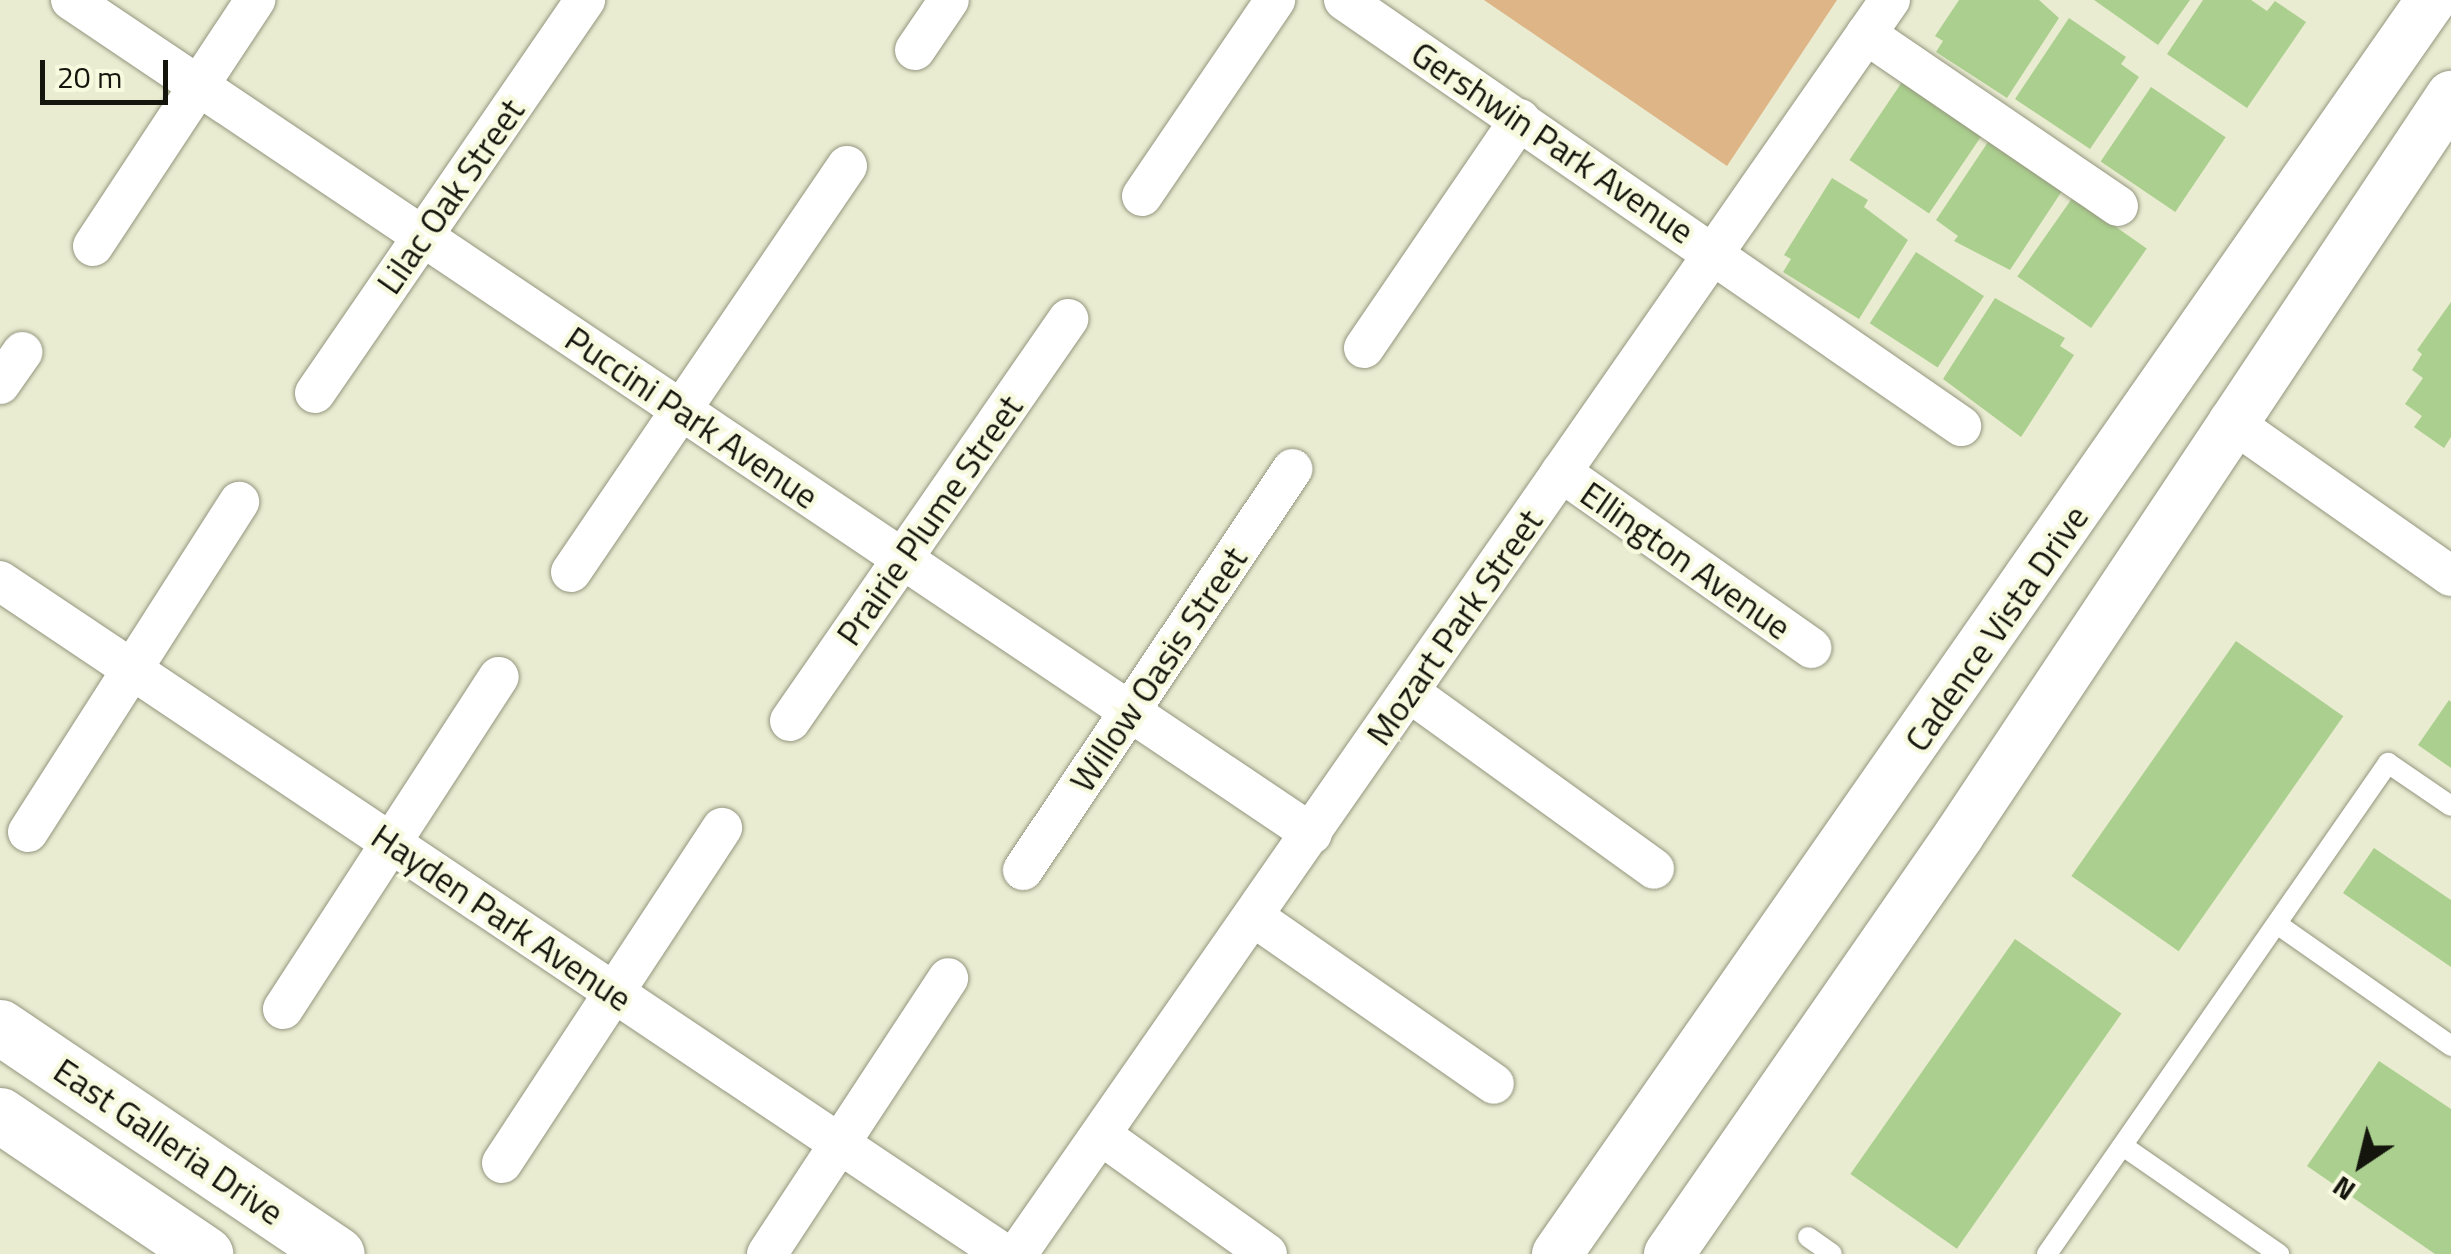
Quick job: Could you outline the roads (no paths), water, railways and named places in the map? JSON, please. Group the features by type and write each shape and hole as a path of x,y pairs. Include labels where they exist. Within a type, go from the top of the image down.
{"main road":[{"name":"East Galleria Drive","path":"0,1027 337,1254"},
{"name":"East Galleria Drive","path":"0,1115 205,1254"}],"street":[{"name":"Puccini Park Avenue","path":"71,0 1312,834"},
{"path":"94,246 255,0"},
{"name":"Lilac Oak Street","path":"315,392 585,0"},
{"path":"915,50 948,0"},
{"path":"1142,196 1275,0"},
{"name":"Gershwin Park Avenue","path":"1344,0 1713,250 1961,426"},
{"name":"Mozart Park Street","path":"1017,1254 1890,0"},
{"name":"Cadence Vista Drive","path":"1557,1254 2431,0"},
{"path":"1866,34 2118,206"},
{"path":"1669,1254 1960,835 2229,420 2437,116 2451,69"},
{"path":"1364,348 1520,120"},
{"path":"571,572 847,166"},
{"name":"Prairie Plume Street","path":"790,721 1068,319"},
{"path":"2229,420 2451,576"},
{"name":"Willow Oasis Street","path":"1023,870 1292,469"},
{"name":"Ellington Avenue","path":"1560,472 1811,648"},
{"path":"28,832 239,502"},
{"name":"Hayden Park Avenue","path":"0,581 1004,1254"},
{"path":"284,1009 500,677"},
{"path":"1409,692 1654,870"},
{"path":"502,1164 722,828"},
{"path":"1254,918 1494,1084"},
{"path":"766,1254 948,978"},
{"path":"1101,1135 1268,1254"}],"lane":[{"path":"2046,1254 2388,763 2451,806"},
{"path":"2277,924 2451,1046"},
{"path":"2123,1146 2279,1254"},
{"path":"1808,1237 1832,1254"}]}
